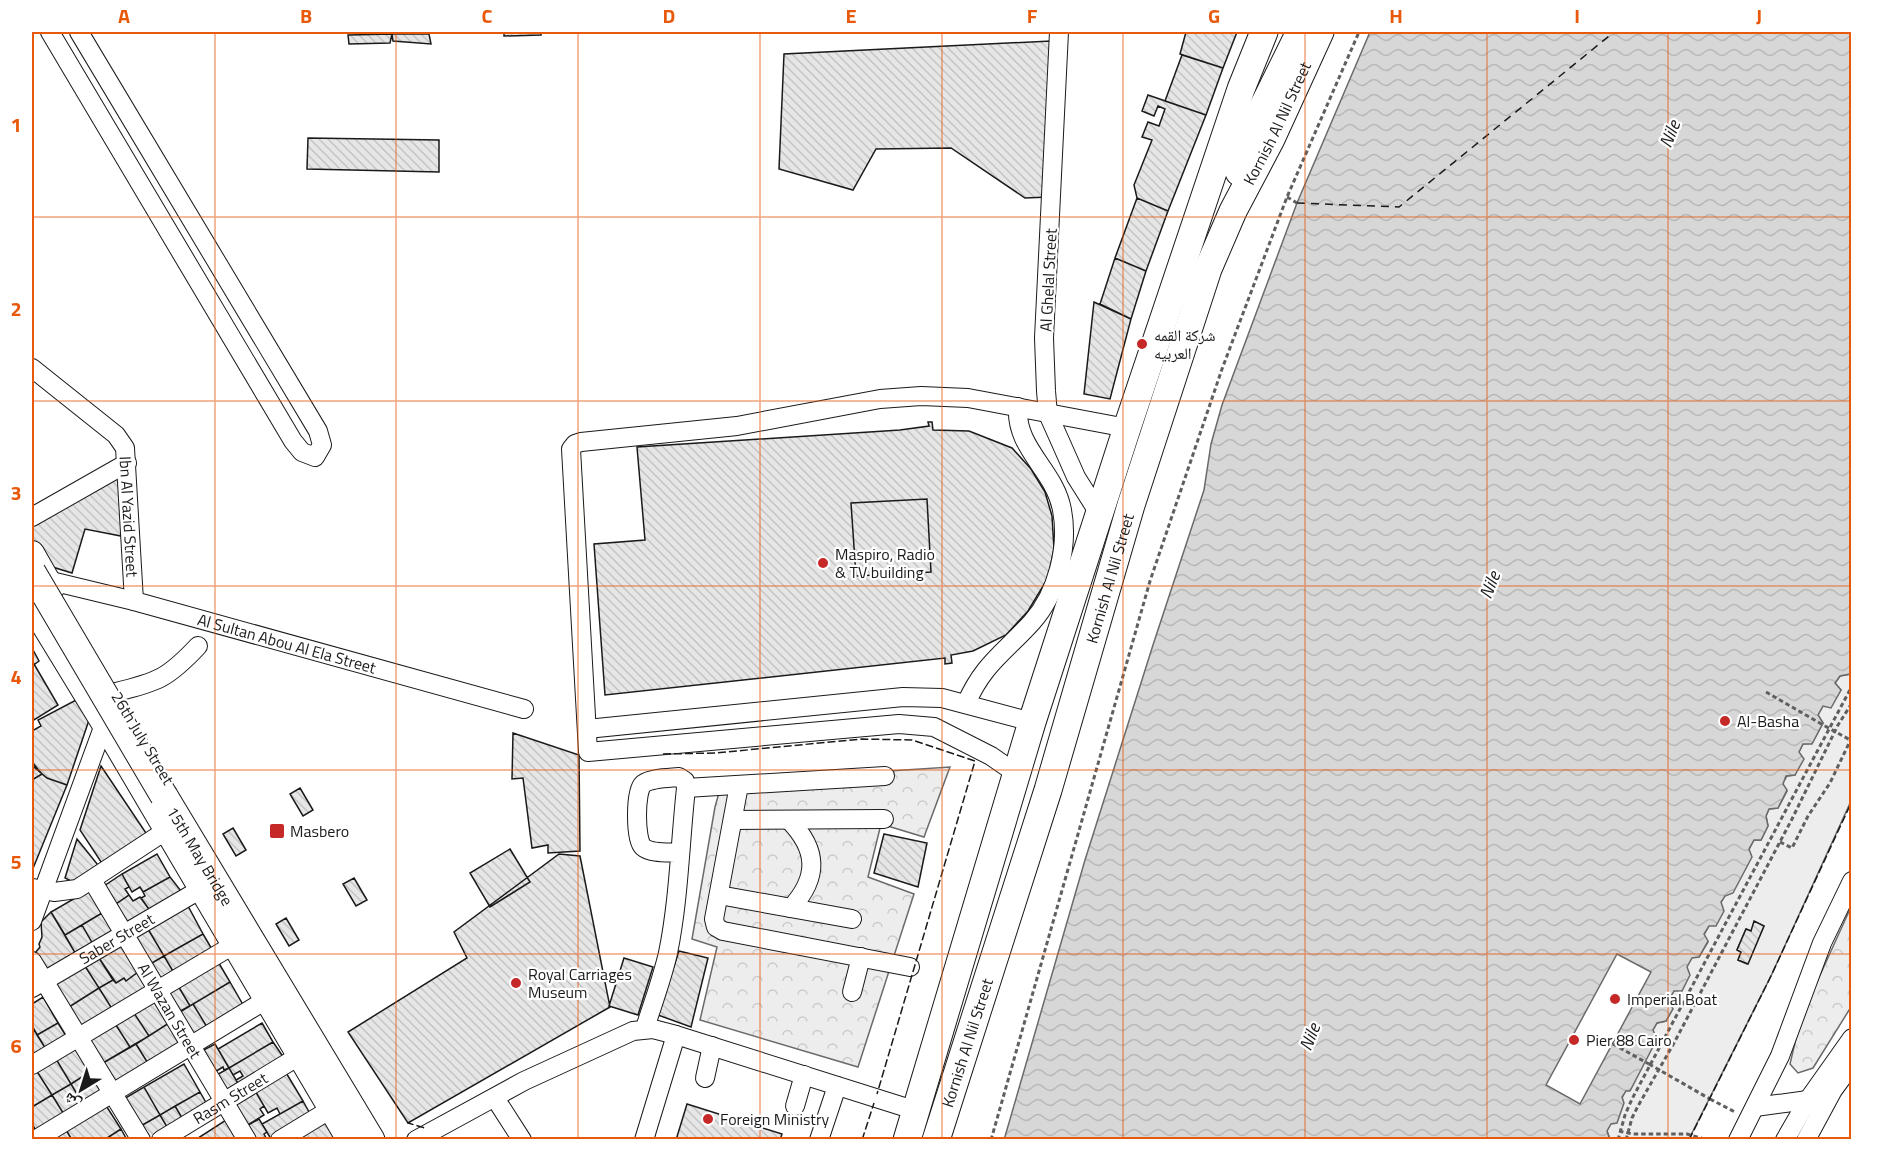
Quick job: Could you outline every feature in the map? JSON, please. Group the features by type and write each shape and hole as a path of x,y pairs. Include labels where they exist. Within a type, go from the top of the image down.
{"highway":[{"name":"Kornish Al Nil Street","path":"907,1140 1032,722 1127,428 1241,89 1264,32"},
{"path":"1233,212 1239,172 1255,123 1300,32"},
{"name":"Kornish Al Nil Street","path":"936,1140 1048,789 1131,505 1208,269 1320,32"},
{"name":"15th May Bridge","path":"39,576 371,1140"}],"main road":[{"name":"26th July Street","path":"32,553 39,576 116,692 385,1140"},
{"name":"26th July Street","path":"32,606 350,1140"}],"street":[{"path":"78,32 318,431 322,445 315,457 302,452 293,441 54,37 78,32"},
{"name":"Al Ghelal Street","path":"1059,32 1044,338 1048,414 1076,477 1100,515"},
{"name":"Ibn Al Yazid Street","path":"32,368 117,435 125,448 134,601"},
{"path":"1017,774 991,756 934,727 899,724 588,752 571,448 575,444 737,426 880,399 921,396 968,398 1127,428"},
{"path":"966,704 974,687 992,661 1034,620 1059,575 1063,543 1062,511 1056,489 1019,432 1018,407"},
{"path":"32,517 127,463"},
{"name":"Al Sultan Abou Al Ela Street","path":"39,576 524,709"},
{"path":"32,921 37,889 116,692 149,684 170,673 198,646"},
{"path":"586,729 903,697 942,698 1032,722"},
{"path":"686,788 885,776"},
{"path":"645,1028 668,951 679,853 686,788 685,781 679,777 649,781 641,785 637,794 639,840 643,847 651,850 679,853"},
{"path":"740,785 714,919 716,927 910,967"},
{"path":"733,820 884,819"},
{"path":"789,820 802,833 810,848 812,863 811,877 804,894 791,908"},
{"path":"37,889 66,892 77,889 167,830"},
{"path":"32,872 37,889"},
{"name":"Al Wazan Street","path":"92,880 247,1140"},
{"path":"1738,1140 1780,1056 1822,943 1851,881"},
{"name":"Saber Street","path":"38,985 201,889"},
{"path":"719,895 852,919"},
{"path":"32,1065 235,944"},
{"path":"852,992 861,957"},
{"path":"32,961 38,985 78,1037 141,1140"},
{"path":"32,1133 35,1139 266,1000"},
{"path":"416,1140 524,1081 633,1031 645,1028 712,1046 917,1112"},
{"path":"644,1140 676,1035"},
{"path":"1785,1140 1808,1100 1851,1038"},
{"path":"705,1078 712,1046"},
{"name":"Rasm Street","path":"161,1140 299,1056"},
{"path":"1806,1140 1833,1090 1851,1064"},
{"path":"795,1106 804,1075"},
{"path":"819,1140 837,1086"},
{"path":"495,1098 522,1140"},
{"path":"1752,1113 1808,1100"},
{"path":"280,1140 331,1109"}],"path":[{"path":"991,1140 1150,581 1222,369 1287,197 1359,32"},
{"path":"1287,197 1297,203"},
{"path":"1617,1140 1632,1099 1851,686"},
{"path":"1766,692 1851,739 1830,783 1808,816 1792,848 1780,842"},
{"path":"1626,1140 1638,1106 1674,1043 1851,703"},
{"path":"1612,1044 1710,1099 1752,1113"},
{"path":"1620,1131 1627,1134 1687,1134 1708,1140"}],"shaded area":[{"path":"1851,671 1851,801 1771,976 1689,1139 1610,1139 1607,1131 1653,1030 1657,1023 1666,1021 1672,1009 1669,1000 1692,957 1699,957 1708,942 1704,935 1754,840 1761,840 1768,826 1766,816 1769,809 1778,808 1787,791 1782,784 1787,776 1795,775 1799,752 1803,744 1812,743 1823,723 1818,715 1823,706 1841,690 1835,683 1840,676 1850,674","holes":["1755,922 1764,926 1747,964 1738,960 1741,952 1737,950 1746,929 1751,931"]}],"green space":[{"path":"950,767 924,837 881,824 868,877 914,894 858,1067 700,1020 717,947 692,939 715,807 722,782"},
{"path":"1851,907 1851,1007 1813,1068 1798,1073 1790,1064 1801,1017"}],"water":[{"name":"Nile","path":"1370,32 1851,32 1851,671 1850,674 1840,676 1835,683 1841,690 1831,708 1823,706 1818,715 1823,723 1812,744 1803,744 1799,752 1804,759 1795,775 1786,776 1783,784 1787,790 1778,808 1769,809 1766,816 1768,826 1761,840 1754,840 1749,849 1752,857 1733,893 1725,896 1721,902 1724,911 1716,926 1709,926 1704,934 1708,941 1699,957 1692,958 1687,967 1690,975 1682,991 1674,991 1669,1000 1673,1009 1666,1021 1657,1023 1653,1030 1657,1039 1630,1091 1626,1091 1622,1097 1624,1103 1617,1123 1611,1124 1607,1131 1610,1140 1004,1140 1085,860 1204,490 1211,444 1222,405 1297,203"}],"pier":[{"path":"1617,954 1651,972 1580,1104 1546,1085"}],"building":[{"path":"504,32 541,32 541,35 504,36"},
{"path":"1186,32 1237,32 1223,68 1180,54"},
{"path":"392,34 429,34 431,44 393,41"},
{"path":"392,34 390,43 349,44 348,35"},
{"path":"1051,41 1048,197 1025,198 951,148 876,149 853,190 779,169 784,54"},
{"path":"1182,55 1223,68 1206,115 1165,101"},
{"path":"1148,95 1206,115 1168,211 1137,198 1134,185 1152,140 1142,137 1148,122 1159,126 1165,109 1158,106 1154,116 1142,111"},
{"path":"308,138 439,140 439,172 307,169"},
{"path":"1137,198 1168,211 1146,271 1115,258"},
{"path":"1115,258 1146,271 1131,319 1100,304"},
{"path":"1094,302 1131,319 1110,399 1084,394"},
{"name":"Maspiro, Radio & TV building","path":"928,422 932,422 933,430 969,431 1012,448 1031,469 1045,492 1052,516 1054,549 1048,578 1028,611 1006,635 973,651 951,655 952,663 945,664 945,658 605,695 594,544 645,540 637,447 900,430 929,426"},
{"path":"123,474 121,536 85,529 72,573 46,565 32,541 32,522"},
{"path":"927,499 931,572 856,576 851,503"},
{"path":"32,648 39,661 32,666"},
{"path":"34,664 58,705 34,720 32,715 32,666"},
{"path":"78,699 89,720 67,785 47,778 34,767 32,731 41,726 38,720"},
{"path":"513,733 579,755 580,851 548,853 548,845 532,848 523,778 512,779"},
{"path":"32,762 42,774 32,780"},
{"path":"101,766 154,845 109,874 80,830"},
{"path":"42,774 67,785 34,866 32,862 32,780"},
{"path":"300,788 313,810 303,816 290,794"},
{"path":"233,828 246,850 236,856 223,834"},
{"path":"884,834 927,843 918,887 874,873"},
{"path":"77,839 102,870 78,885 65,878"},
{"path":"510,849 530,882 490,907 470,873"},
{"path":"157,854 170,877 143,892 140,887 132,892 122,874"},
{"name":"Royal Carriages Museum","path":"559,854 580,856 610,1007 408,1123 348,1032 467,958 454,932"},
{"path":"122,874 129,887 125,889 129,895 113,906 101,888"},
{"path":"170,877 181,891 151,912 141,898 145,896 143,892"},
{"path":"354,878 367,900 356,906 343,884"},
{"path":"89,890 102,913 65,935 51,912"},
{"path":"129,895 133,901 140,897 151,912 127,928 113,906"},
{"path":"188,906 203,934 164,956 148,929"},
{"path":"51,912 77,956 48,974 35,953 40,947 42,937 41,922"},
{"path":"102,913 114,934 94,946 82,925"},
{"path":"286,918 299,940 289,946 276,924"},
{"path":"1754,921 1764,926 1748,964 1738,960 1741,952 1737,950 1746,929 1751,931"},
{"path":"82,925 94,946 77,956 65,935"},
{"path":"148,929 164,956 145,967 129,939"},
{"path":"203,934 216,956 177,978 164,956"},
{"path":"118,941 138,972 126,981 124,978 116,983 97,955"},
{"path":"679,951 708,958 691,1027 658,1015"},
{"path":"97,955 113,980 99,988 83,963"},
{"path":"164,956 177,978 158,988 145,967"},
{"path":"624,958 653,967 638,1015 609,1006"},
{"path":"217,960 230,982 190,1006 177,984"},
{"path":"83,963 99,988 69,1007 53,981"},
{"path":"138,972 150,990 114,1012 99,988 113,980 116,983 124,978 126,981"},
{"path":"230,982 246,1010 210,1032 193,1004"},
{"path":"177,984 190,1006 170,1018 157,996"},
{"path":"99,988 114,1012 83,1031 69,1007"},
{"path":"43,997 58,1023 37,1035 32,1025 32,1004"},
{"path":"153,997 169,1023 149,1036 132,1010"},
{"path":"193,1004 210,1032 192,1042 175,1014"},
{"path":"132,1010 149,1036 130,1047 114,1022"},
{"path":"114,1022 130,1047 103,1063 88,1038"},
{"path":"58,1023 68,1039 47,1051 37,1035"},
{"path":"169,1023 183,1045 149,1065 136,1044"},
{"path":"262,1023 273,1042 229,1068 218,1049"},
{"path":"35,1031 47,1051 32,1061 32,1033"},
{"path":"273,1042 286,1061 239,1085 236,1080 243,1076 240,1071 233,1075 229,1068"},
{"path":"136,1044 149,1065 116,1085 103,1063"},
{"path":"215,1044 229,1068 224,1070 223,1067 210,1075 198,1053"},
{"path":"76,1046 91,1071 71,1084 56,1059"},
{"path":"56,1059 71,1084 52,1095 36,1070"},
{"path":"184,1064 200,1092 160,1115 144,1087"},
{"path":"229,1068 239,1085 224,1095 213,1077"},
{"path":"36,1070 52,1095 32,1107 32,1072"},
{"path":"91,1071 104,1092 83,1104 71,1084"},
{"path":"285,1071 303,1101 280,1114 277,1108 268,1113 254,1089"},
{"path":"71,1084 83,1104 65,1116 52,1095"},
{"path":"144,1087 160,1115 139,1127 122,1100"},
{"path":"254,1089 264,1106 260,1109 264,1115 243,1128 229,1104"},
{"path":"200,1092 213,1115 185,1123 175,1106"},
{"path":"52,1095 65,1116 37,1133 32,1123 32,1107"},
{"path":"303,1101 314,1121 271,1139 262,1124"},
{"path":"105,1104 121,1129 104,1140 72,1140 65,1128"},
{"name":"Foreign Ministry","path":"687,1104 782,1134 780,1140 676,1140"},
{"path":"175,1106 185,1123 170,1132 160,1115"},
{"path":"160,1115 170,1132 157,1140 146,1140 139,1127"},
{"path":"259,1119 267,1132 264,1134 267,1140 250,1140 243,1128"},
{"path":"226,1120 238,1140 195,1140"},
{"path":"325,1120 337,1140 291,1140"},
{"path":"65,1128 72,1140 46,1140"},
{"path":"121,1129 127,1140 104,1140"}],"ferry route":[{"path":"1297,203 1399,207 1614,32"}],"fence":[{"path":"663,754 715,753 862,739 912,740 975,761 877,1094"},
{"path":"1689,1140 1771,976 1852,801"},
{"path":"862,1140 874,1103"},
{"path":"410,1122 408,1123 425,1128"}],"place":[{"name":"شركة القمه العربيه","path":"1142,344"},
{"name":"Maspiro, Radio & TV building","path":"823,563"},
{"name":"Al-Basha","path":"1725,721"},
{"name":"Masbero","path":"277,831"},
{"name":"Royal Carriages Museum","path":"516,983"},
{"name":"Imperial Boat","path":"1615,999"},
{"name":"Pier 88 Cairo","path":"1574,1040"},
{"name":"Foreign Ministry","path":"708,1119"}]}
